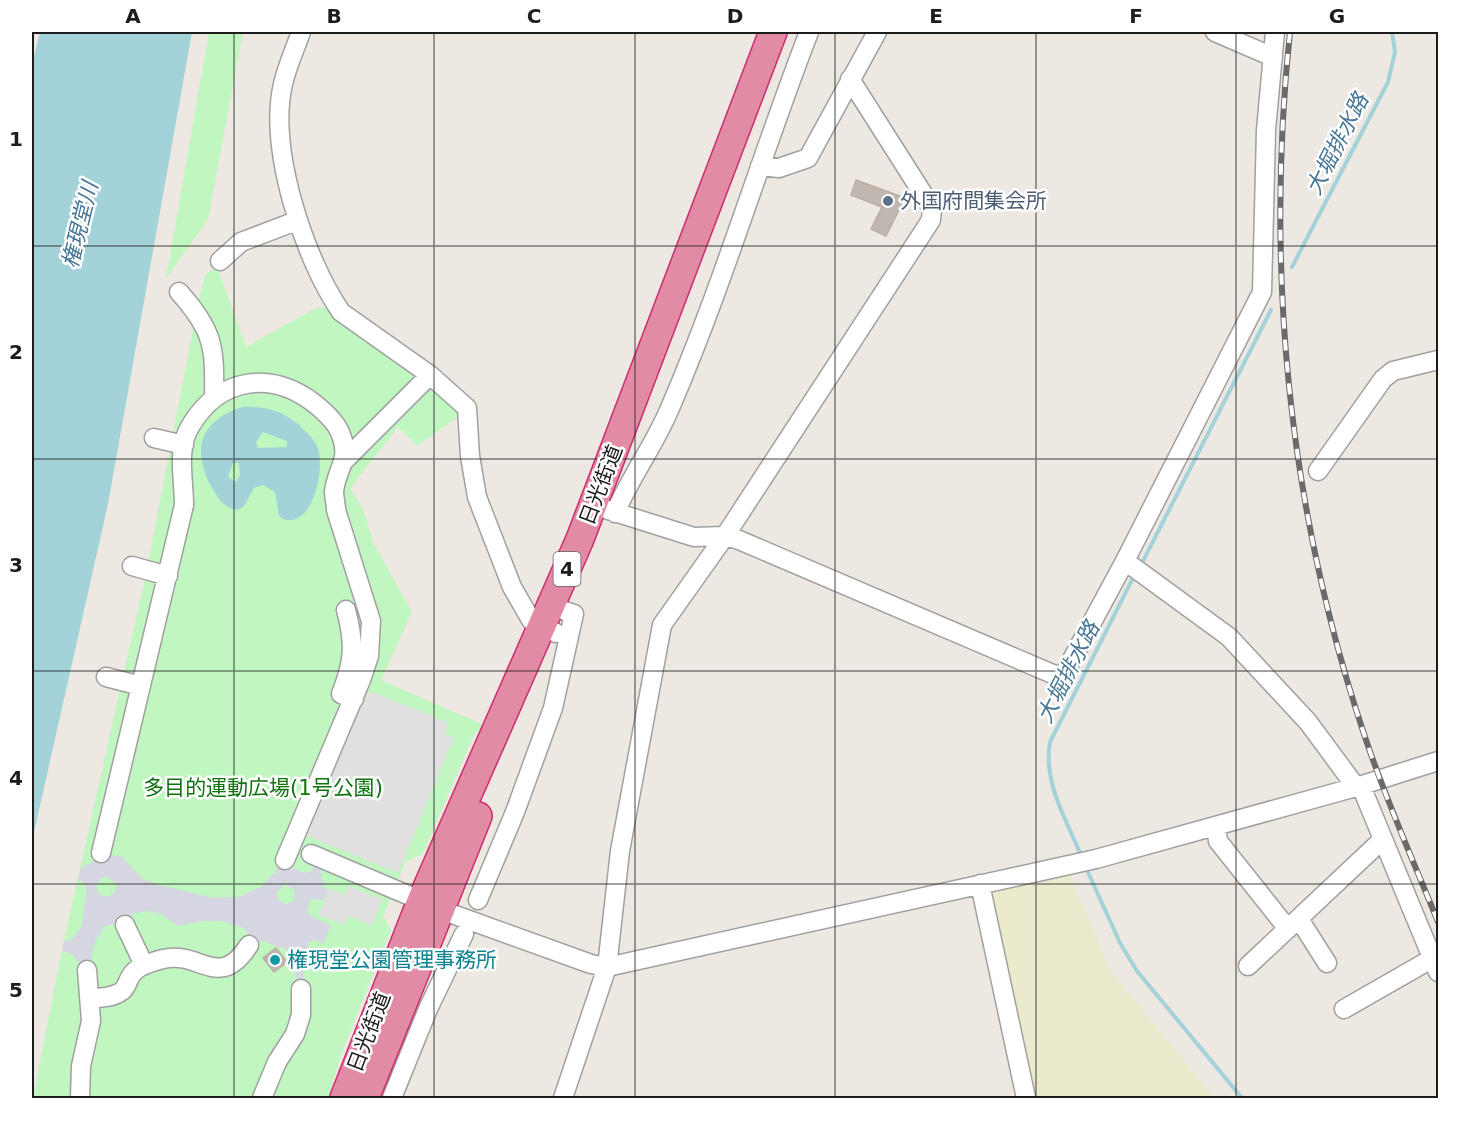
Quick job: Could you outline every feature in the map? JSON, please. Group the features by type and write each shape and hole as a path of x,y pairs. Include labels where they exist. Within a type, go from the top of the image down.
{"highway":[{"name":"日光街道","path":"555,623 773,32"},
{"name":"日光街道","path":"344,1098 555,623 610,511 789,32"},
{"name":"日光街道","path":"365,1098 430,905"}],"street":[{"path":"301,32 283,85 281,142 296,221 332,300 341,312 430,375 466,408 470,456 477,497 512,587 531,620 555,623 574,614 553,708 515,812 478,900"},
{"path":"809,32 760,166 732,253 670,410 610,511 694,537 725,536 766,551 1062,678 1125,561 1262,292 1266,130 1275,32"},
{"path":"760,166 779,168 808,158 877,32"},
{"path":"1215,32 1273,57"},
{"path":"563,1098 607,966 621,851 662,626 725,536 931,220 932,208 850,79"},
{"path":"220,261 241,242 296,221"},
{"path":"179,292 197,313 212,343 214,396"},
{"path":"1318,471 1383,379 1394,371 1438,360"},
{"path":"344,461 430,375"},
{"path":"101,853 184,505 181,455 190,426 214,396 248,382 268,381 303,394 326,413 341,432 346,451 334,491 336,510 371,621 369,656 354,699 285,860"},
{"path":"154,438 184,446"},
{"path":"1125,561 1229,637 1308,722 1359,786 1436,965 1344,1009"},
{"path":"132,566 168,576"},
{"path":"346,610 353,638 352,667 341,694 354,699"},
{"path":"106,677 141,686"},
{"path":"311,854 430,905 591,964 607,966 1095,859 1359,786 1438,761"},
{"path":"1216,826 1218,842 1327,963"},
{"path":"1248,966 1382,840"},
{"path":"980,884 1026,1098"},
{"path":"125,925 144,965"},
{"path":"392,1098 428,1009 464,934"},
{"path":"90,999 114,996 123,991 134,971 144,965 165,958 178,957 213,969 230,965 241,958 249,945"},
{"path":"80,1098 81,1066 91,1021 87,970"},
{"path":"262,1098 277,1062 295,1034 301,1015 302,989"}],"green space":[{"path":"209,32 243,32 208,219 166,279"},
{"name":"多目的運動広場(1号公園)","path":"217,267 246,347 316,308 326,307 422,373 462,414 417,446 398,427 350,488 363,510 374,544 412,612 381,680 484,725 482,733 475,732 423,854 406,861 383,916 391,930 342,1052 328,1098 33,1098 64,940 146,574 199,298 206,274"},
{"path":"1068,872 1111,971 1214,1098 1032,1098 989,887"}],"shaded area":[{"path":"370,691 449,723 445,734 454,738 398,873 307,836 364,698 367,699"},
{"path":"96,852 122,857 143,879 212,898 239,897 261,887 276,871 280,858 292,868 306,873 312,871 313,866 322,871 321,876 325,889 328,890 324,900 311,899 307,910 309,915 331,925 324,944 314,940 309,943 302,967 305,988 298,989 292,952 263,941 258,942 254,947 245,942 249,934 244,928 221,921 202,921 178,926 161,914 146,911 132,914 129,921 105,926 96,940 92,954 92,969 81,965 72,954 62,951 64,940 70,941 81,928 87,890 83,882 78,881 81,867 93,862","holes":["105,876 116,883 115,892 108,897 99,894 96,885","285,884 295,891 294,900 287,904 279,901 276,893"]},
{"path":"348,886 382,899 372,926 348,916 344,925 319,915 329,888 345,895"}],"water":[{"name":"権現堂川","path":"40,32 192,32 108,504 32,841 32,65"},
{"path":"242,407 258,407 278,412 298,424 317,445 320,458 318,483 309,507 302,515 293,520 283,519 279,515 275,492 263,485 254,488 244,506 237,510 228,507 218,498 205,472 201,448 209,428 228,413","holes":["263,432 287,441 287,447 258,448 256,442","233,463 239,463 240,475 236,482 228,477"]}],"building":[{"path":"856,180 905,198 886,236 871,229 882,207 851,195"},
{"name":"権現堂公園管理事務所","path":"276,948 287,962 274,972 263,958"}],"waterway":[{"name":"大堀排水路","path":"1292,267 1388,82 1395,52 1392,32"},
{"name":"大堀排水路","path":"1141,565 1271,310"},
{"name":"大堀排水路","path":"1080,853 1052,785 1050,742 1134,576"},
{"name":"大堀排水路","path":"1087,870 1120,943 1137,971 1242,1098"}],"railway":[{"path":"1290,32 1283,121 1280,210 1282,298 1289,387 1301,475 1317,562 1338,648 1364,734 1390,805 1438,922"}],"place":[{"name":"外国府間集会所","path":"888,201"},
{"name":"権現堂公園管理事務所","path":"275,960"}]}
